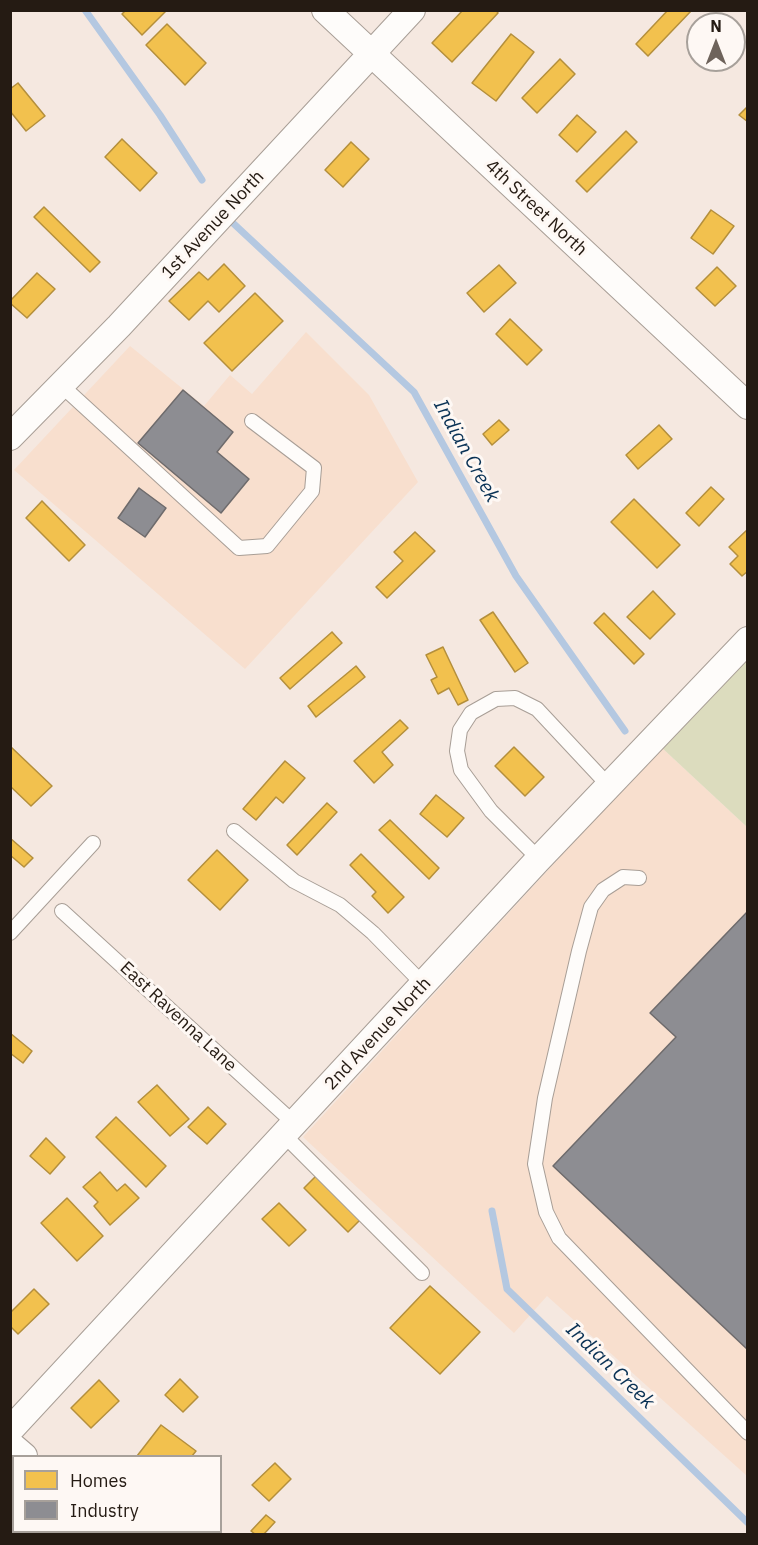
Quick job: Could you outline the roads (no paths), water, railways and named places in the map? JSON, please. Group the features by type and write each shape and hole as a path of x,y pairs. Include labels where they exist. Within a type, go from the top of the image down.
{"street":[{"name":"4th Street North","path":"325,10 747,406"},
{"name":"1st Avenue North","path":"10,437 119,326 412,10"},
{"name":"2nd Avenue North","path":"10,1430 539,859 747,640"},
{"path":"10,1444 23,1455"}],"lane":[{"path":"61,385 239,548 267,546 312,491 314,468 252,421"},
{"path":"539,859 491,811 461,770 457,751 460,730 471,713 496,699 515,698 537,709 609,786"},
{"path":"234,831 294,881 340,905 373,933 424,985"},
{"path":"10,933 93,843"},
{"path":"639,878 623,877 603,890 591,907 545,1098 535,1164 546,1212 560,1238 747,1433"},
{"name":"East Ravenna Lane","path":"62,911 289,1130 422,1273"}],"waterway":[{"name":"Indian Creek","path":"85,10 160,115 202,180"},
{"name":"Indian Creek","path":"234,224 414,392 516,576 625,731"},
{"name":"Indian Creek","path":"492,1211 507,1289 748,1523"}]}
